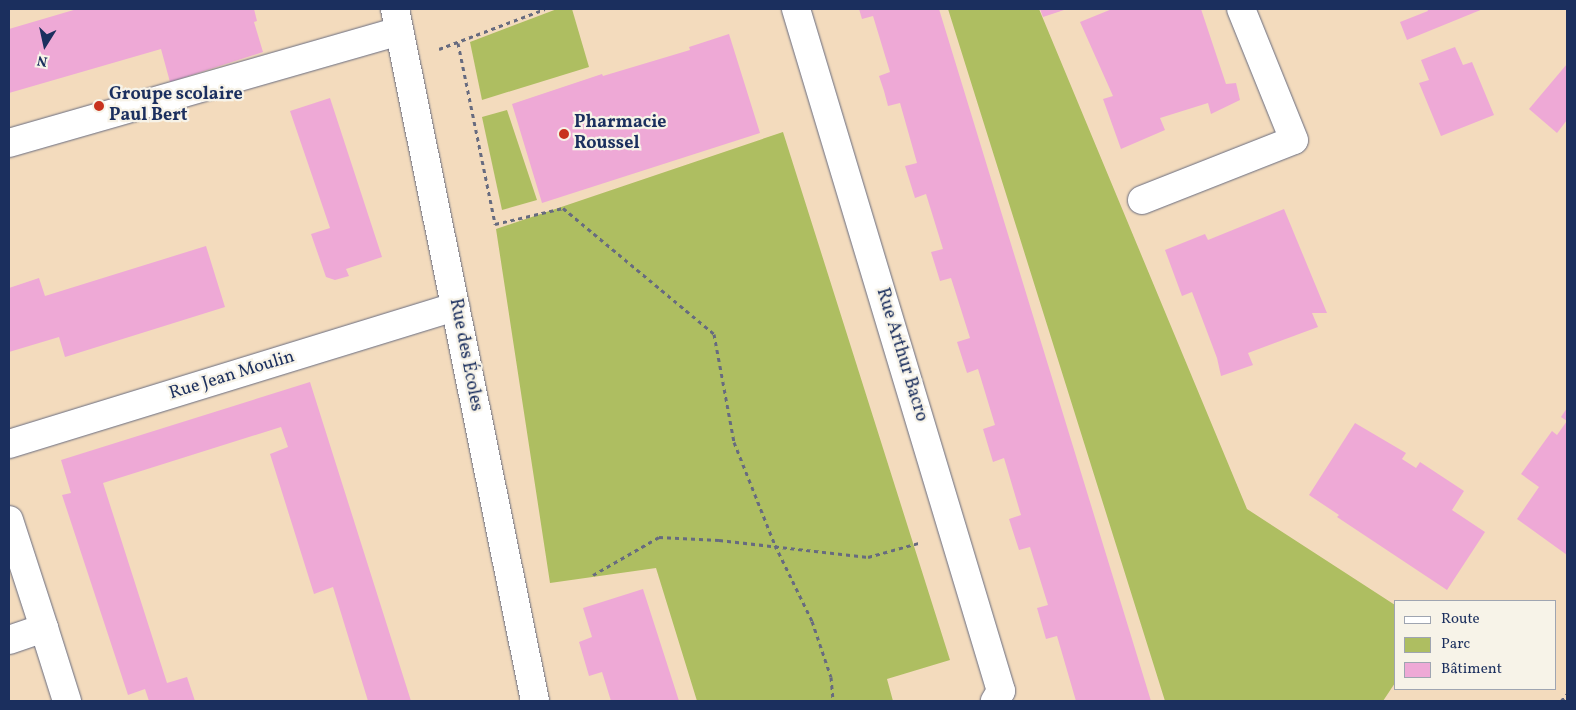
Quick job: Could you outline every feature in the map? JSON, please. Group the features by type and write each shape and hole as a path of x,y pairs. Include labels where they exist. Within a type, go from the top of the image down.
{"street":[{"name":"Rue Arthur Bacro","path":"796,9 1001,691 995,701"},
{"path":"1142,200 1294,140 1241,9"},
{"path":"9,143 397,20"},
{"name":"Rue des Écoles","path":"397,20 535,701"},
{"name":"Rue Jean Moulin","path":"9,444 455,307"},
{"path":"9,520 67,701"},
{"path":"9,640 44,628"}],"path":[{"path":"405,61 458,43 545,9"},
{"path":"458,43 495,224 563,208 714,334 734,442 775,545 812,620 832,677 833,701"},
{"path":"593,575 659,537 775,545 868,557 955,533"},
{"path":"1561,701 1567,694"}],"green space":[{"path":"557,9 572,9 589,67 482,100 470,42"},
{"path":"948,9 1039,9 1247,509 1394,604 1394,684 1383,701 1165,701"},
{"path":"507,110 537,200 502,210 482,117"},
{"path":"783,132 950,660 887,679 893,701 697,701 656,568 550,583 496,229"}],"building":[{"path":"77,9 254,9 257,21 254,22 263,52 170,82 161,49 9,93 9,29"},
{"path":"859,9 939,9 1151,701 1076,701 1057,636 1046,639 1037,608 1048,605 1030,547 1019,550 1009,519 1021,515 1004,458 993,462 983,429 995,425 978,369 967,373 957,342 970,338 951,278 940,281 931,252 943,249 926,194 915,198 905,166 917,163 900,103 888,106 879,76 890,72 873,16 862,19"},
{"path":"1040,9 1067,9 1043,17"},
{"path":"1112,9 1201,9 1226,84 1236,83 1240,100 1211,114 1208,103 1160,118 1165,130 1121,149 1103,99 1113,96 1080,22"},
{"path":"1427,9 1483,9 1407,40 1400,22 1428,11"},
{"path":"729,34 760,133 542,203 512,104 602,74 603,76 690,50 689,47"},
{"path":"1455,47 1463,65 1472,62 1494,115 1441,136 1419,83 1429,80 1421,60"},
{"path":"1567,64 1567,120 1557,133 1529,109"},
{"path":"330,98 382,257 346,269 349,276 335,280 326,277 311,234 330,228 290,111"},
{"path":"1284,209 1327,313 1312,313 1318,327 1248,353 1253,365 1221,376 1217,358 1192,292 1182,296 1165,250 1205,234 1208,240"},
{"path":"206,246 225,307 65,357 59,337 9,352 9,288 39,278 45,296"},
{"path":"310,382 411,701 368,701 333,587 314,594 270,454 288,447 281,427 103,483 167,683 187,677 195,701 149,701 145,689 128,695 62,495 71,493 61,460"},
{"path":"1567,408 1567,421 1561,417"},
{"path":"1567,421 1567,555 1517,519 1539,487 1521,474 1552,431 1557,435"},
{"path":"1355,423 1406,453 1402,459 1416,468 1420,462 1464,491 1452,510 1485,532 1447,590 1337,517 1339,515 1309,495"},
{"path":"643,589 679,701 611,701 602,672 589,676 579,642 592,637 583,608"}],"place":[{"name":"Groupe scolaire Paul Bert","path":"99,106"},
{"name":"Pharmacie Roussel","path":"564,134"}]}
